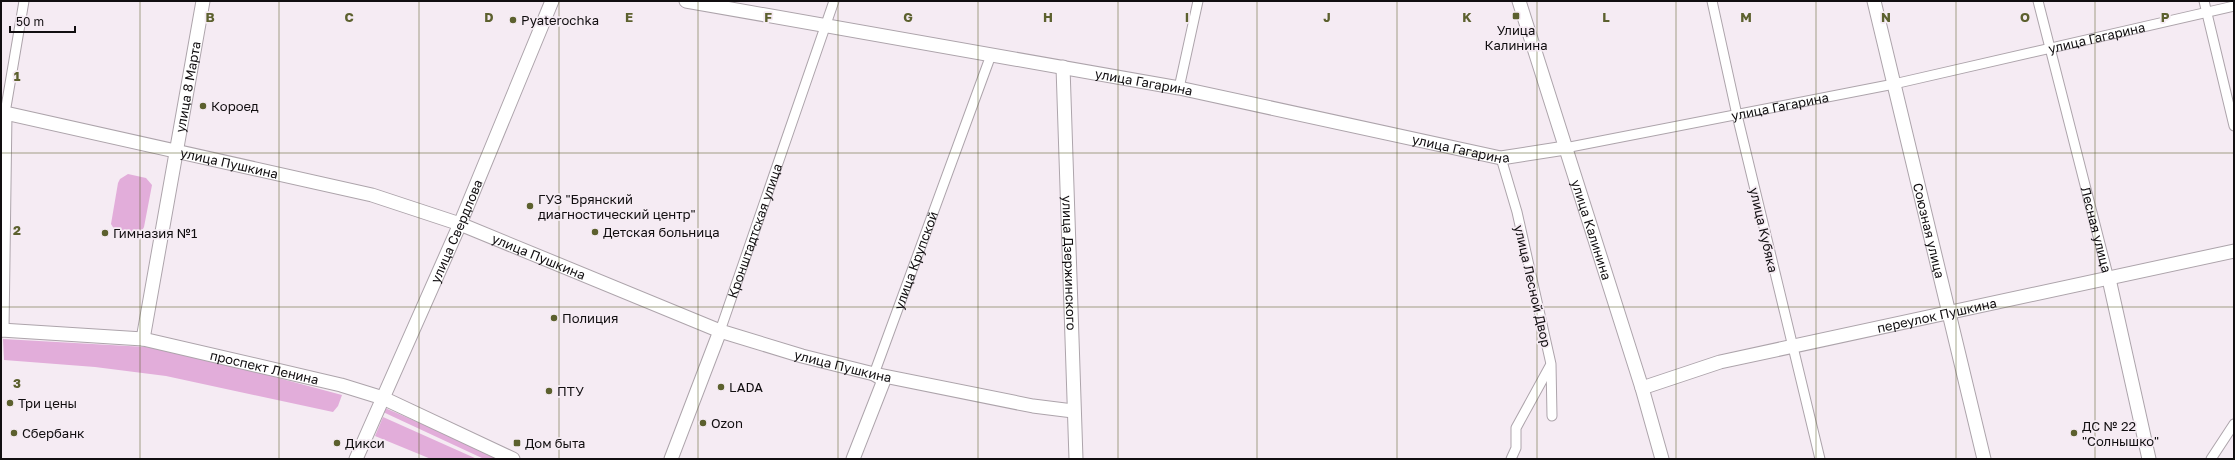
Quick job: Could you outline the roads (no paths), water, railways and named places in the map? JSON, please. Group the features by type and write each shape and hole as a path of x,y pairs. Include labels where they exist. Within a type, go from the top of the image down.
{"street":[{"path":"1,332 4,319 3,113 24,1"},
{"name":"улица 8 Марта","path":"143,339 203,1"},
{"name":"улица Свердлова","path":"356,459 460,224 552,1"},
{"name":"улица Гагарина","path":"686,1 825,24 1178,88 1501,158 1565,148 1894,84 2234,6"},
{"name":"Кронштадтская улица","path":"671,459 720,331 834,1"},
{"path":"1178,88 1198,1"},
{"name":"улица Калинина","path":"1519,1 1642,388 1662,459"},
{"name":"улица Кубяка","path":"1712,1 1737,115 1820,459"},
{"name":"Союзная улица","path":"1874,1 1984,459"},
{"name":"Лесная улица","path":"2038,1 2109,279 2149,459"},
{"path":"2204,1 2234,126"},
{"name":"улица Крупской","path":"874,374 991,55"},
{"name":"улица Дзержинского","path":"1063,67 1073,411 1076,459"},
{"name":"улица Пушкина","path":"3,113 372,195 460,224 720,331 802,356 874,374 1033,406 1073,411"},
{"name":"улица Лесной Двор","path":"1501,158 1517,212 1551,364 1552,416"},
{"name":"переулок Пушкина","path":"1642,388 1720,362 1792,348 2234,251"},
{"name":"проспект Ленина","path":"1,332 143,339 341,385 383,398 513,459"},
{"path":"1512,459 1516,448 1516,428 1551,364"},
{"path":"853,459 884,380 874,374"},
{"path":"2211,459 2234,425"}],"place":[{"name":"Улица Калинина","path":"1516,16"},
{"name":"Pyaterochka","path":"513,20"},
{"name":"Короед","path":"203,106"},
{"name":"ГУЗ \"Брянский диагностический центр\"","path":"530,206"},
{"name":"Детская больница","path":"595,232"},
{"name":"Гимназия №1","path":"105,233"},
{"name":"Полиция","path":"554,318"},
{"name":"LADA","path":"721,387"},
{"name":"ПТУ","path":"549,391"},
{"name":"Три цены","path":"10,403"},
{"name":"Ozon","path":"703,423"},
{"name":"Сбербанк","path":"14,433"},
{"name":"ДС № 22 \"Солнышко\"","path":"2074,433"},
{"name":"Дикси","path":"337,443"},
{"name":"Дом быта","path":"517,443"}]}
